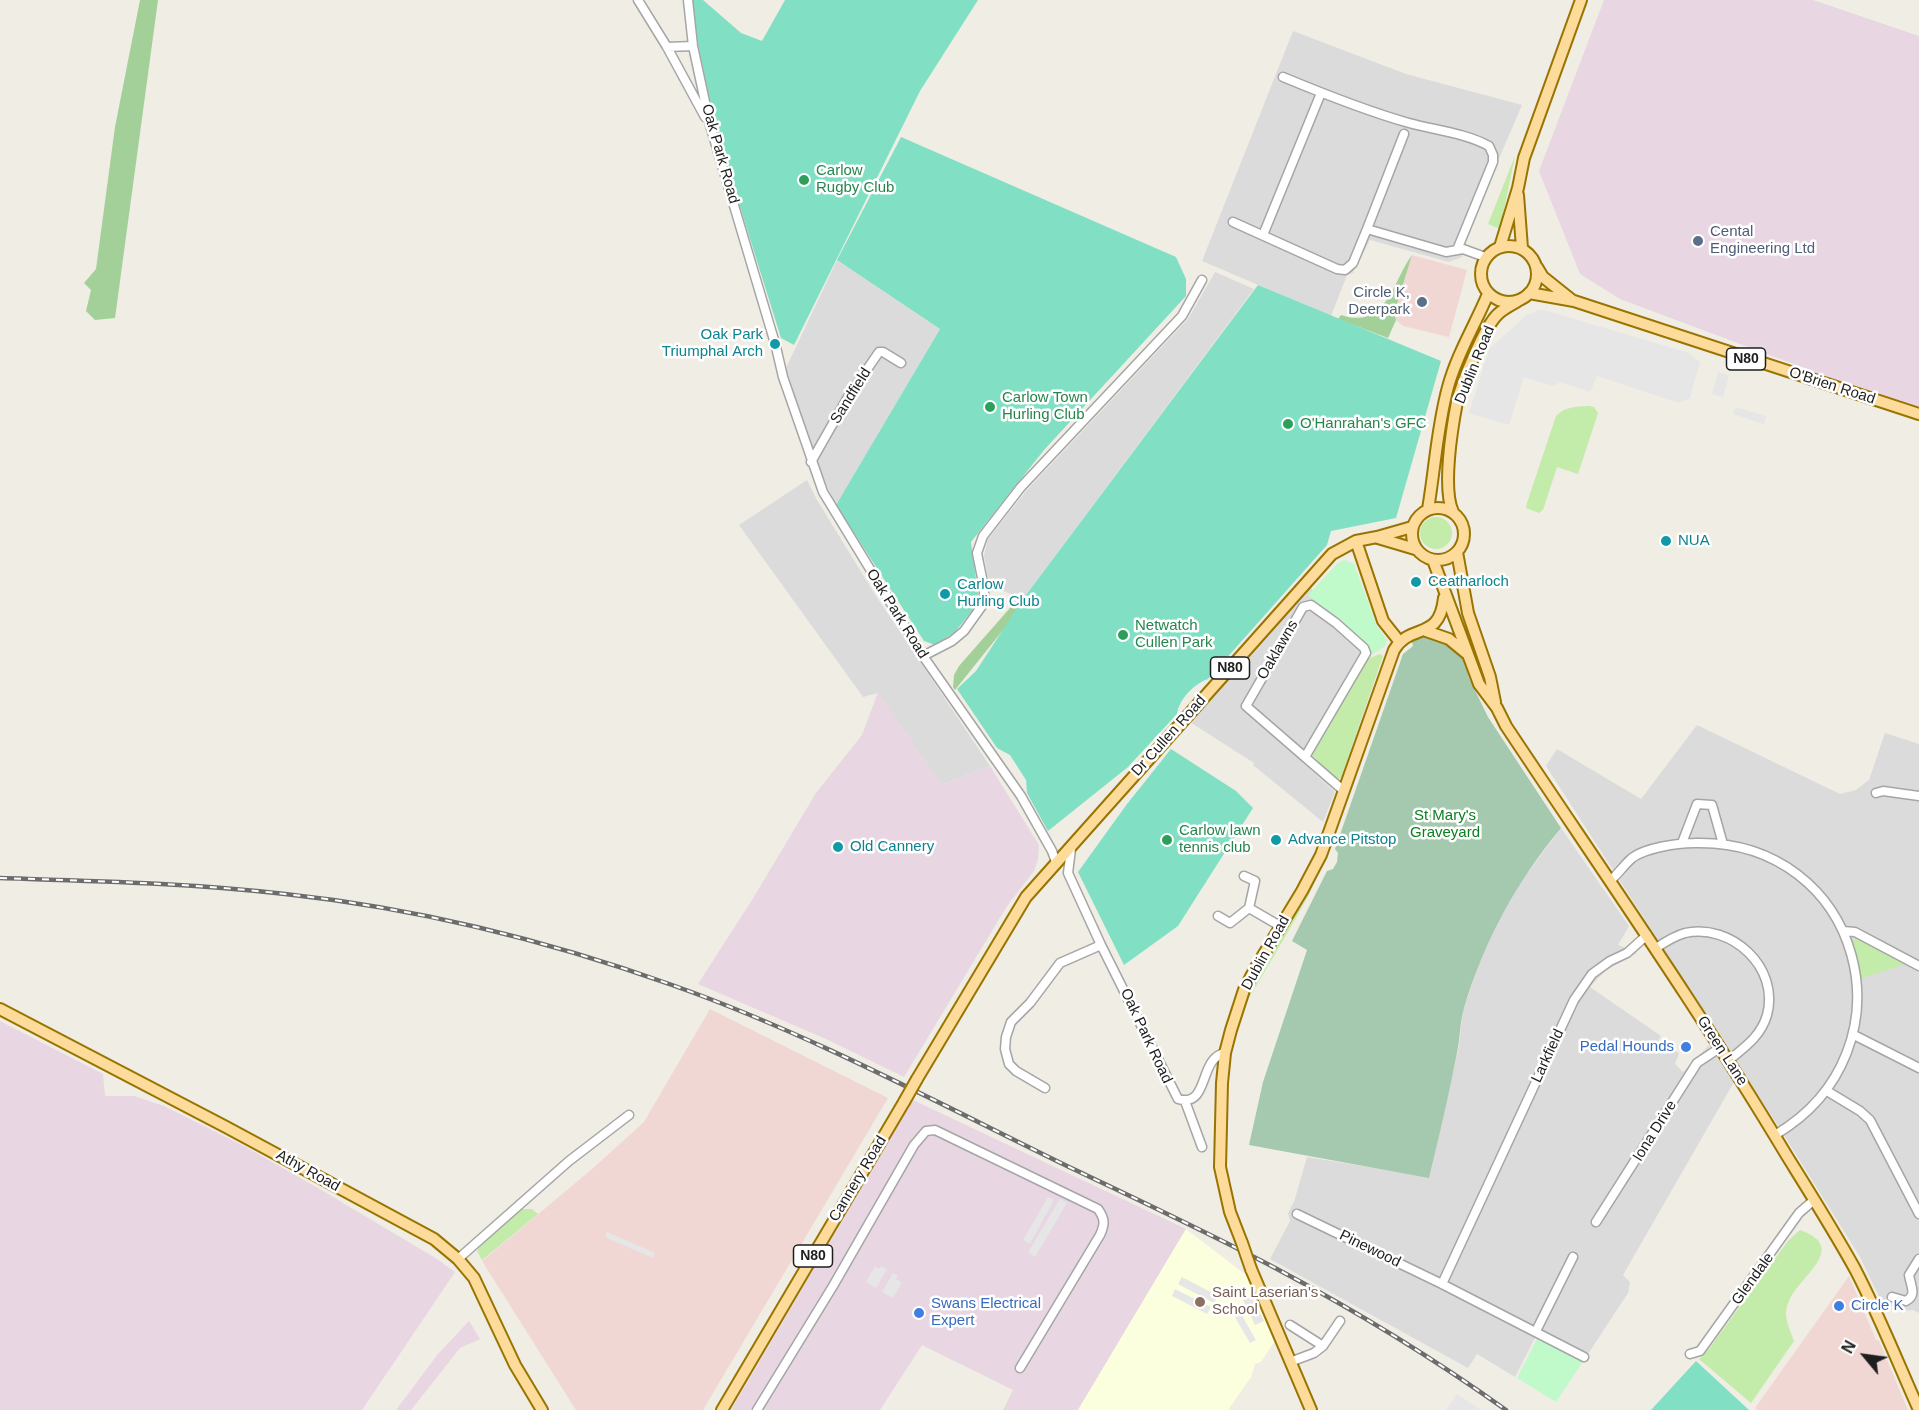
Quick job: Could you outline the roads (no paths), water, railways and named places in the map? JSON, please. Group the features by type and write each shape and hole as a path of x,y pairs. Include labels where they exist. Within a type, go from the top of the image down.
{"main road":[{"path":"1500,246 1518,188 1524,158 1581,0"},
{"path":"1518,188 1522,249 1507,245 1500,246 1485,257 1480,280 1488,294 1502,302 1518,301 1529,293 1537,278 1534,262"},
{"name":"N80","path":"1522,249 1534,262"},
{"name":"O'Brien Road","path":"1534,262 1543,277 1574,301"},
{"name":"O'Brien Road","path":"1529,293 1574,301 1919,414"},
{"name":"Dublin Road","path":"1428,509 1437,437 1448,385 1488,294"},
{"name":"Dublin Road","path":"1453,512 1449,504 1448,482 1458,400 1485,333 1497,314 1518,301"},
{"path":"1415,549 1412,542 1412,527 1415,519 1428,509 1437,507 1453,512 1462,522 1464,539 1457,552 1450,557 1433,560 1479,684 1497,708"},
{"name":"N80","path":"1377,537 1412,527"},
{"name":"N80","path":"1377,537 1415,549 1426,558 1433,560"},
{"name":"Dr Cullen Road","path":"1071,849 1184,718 1332,554 1356,541 1377,537"},
{"path":"1356,541 1383,621 1399,641 1405,636 1428,631 1468,613"},
{"path":"1457,552 1468,613 1490,677 1497,708"},
{"path":"1428,631 1443,610 1445,595"},
{"path":"1428,631 1449,639 1466,653"},
{"name":"Dublin Road","path":"1311,1410 1251,1269 1230,1212 1220,1167 1220,1114 1225,1053 1244,990 1321,855 1388,665 1399,641"},
{"name":"Green Lane","path":"1497,708 1506,726 1721,1047 1855,1268 1918,1410"},
{"name":"N80","path":"1053,866 1071,849"},
{"name":"Cannery Road","path":"722,1410 1020,907 1053,866"},
{"name":"Athy Road","path":"0,1009 226,1126 424,1234 459,1259 474,1278 515,1365 542,1410"}],"street":[{"path":"638,0 710,125"},
{"name":"Oak Park Road","path":"688,0 693,46 710,125 783,377 823,492 923,656 1021,796 1052,851 1053,866"},
{"path":"666,47 693,46"},
{"path":"1283,76 1321,93 1408,122 1476,140 1489,146 1493,162 1457,250"},
{"path":"1263,235 1321,93"},
{"path":"1233,222 1337,269 1346,270 1353,263 1404,134"},
{"path":"1367,230 1446,252 1463,249 1485,257"},
{"path":"923,656 952,641 964,631 984,603 984,588 977,553 983,536 1021,487 1182,316 1202,280"},
{"name":"Sandfield","path":"812,462 849,397 879,352 901,363"},
{"name":"Oaklawns","path":"1305,757 1366,653 1364,648 1336,623 1311,605 1303,607 1246,706 1344,791"},
{"path":"1876,793 1883,791 1919,796"},
{"path":"1682,843 1696,804 1712,806 1724,844"},
{"path":"1610,881 1634,857 1666,846 1682,843 1724,844 1759,852 1790,868 1818,893 1843,931 1856,967 1858,985 1854,1035 1841,1067 1827,1091 1799,1119 1775,1135"},
{"path":"1053,866 1068,873 1071,849"},
{"name":"Oak Park Road","path":"1068,873 1171,1089 1178,1099 1185,1101"},
{"path":"1218,916 1230,923 1250,908 1255,881 1244,876"},
{"path":"1250,908 1280,926"},
{"path":"1843,931 1855,932 1919,966"},
{"path":"1656,948 1683,934 1711,932 1737,942 1754,958 1766,981 1769,996 1767,1015 1760,1031 1751,1042 1729,1060"},
{"name":"Larkfield","path":"1442,1284 1574,1000 1592,974 1610,961 1627,953 1647,935"},
{"path":"1046,1088 1016,1071 1009,1064 1005,1049 1006,1036 1011,1022 1030,1003 1060,963 1101,945"},
{"path":"1854,1035 1919,1068"},
{"name":"Iona Drive","path":"1596,1222 1697,1063 1721,1047"},
{"path":"1202,1147 1185,1101 1199,1092 1211,1061 1218,1054 1225,1053"},
{"path":"1827,1091 1860,1111 1870,1120 1919,1214"},
{"path":"459,1259 569,1161 629,1115"},
{"path":"757,1410 825,1300 914,1145 926,1131 935,1130 1098,1209 1105,1218 1100,1235 1020,1368"},
{"name":"Glendale","path":"1690,1354 1700,1350 1799,1213 1814,1200"},
{"name":"Pinewood","path":"1298,1214 1584,1357"},
{"path":"1536,1331 1574,1257"},
{"path":"1892,1297 1906,1301 1912,1298 1914,1293 1909,1275 1919,1259"},
{"path":"1290,1362 1314,1353 1323,1346 1340,1321"},
{"path":"1290,1325 1323,1346"}],"railway":[{"path":"0,878 214,887 334,900 481,928 578,954 672,985 822,1046 1251,1255 1336,1301 1394,1336 1506,1410"}],"place":[{"name":"Carlow Rugby Club","path":"804,180"},
{"name":"Cental Engineering Ltd","path":"1698,241"},
{"name":"Circle K, Deerpark","path":"1422,302"},
{"name":"Oak Park Triumphal Arch","path":"775,344"},
{"name":"Carlow Town Hurling Club","path":"990,407"},
{"name":"O'Hanrahan's GFC","path":"1288,424"},
{"name":"NUA","path":"1666,541"},
{"name":"Ceatharloch","path":"1416,582"},
{"name":"Carlow Hurling Club","path":"945,594"},
{"name":"Netwatch Cullen Park","path":"1123,635"},
{"name":"Carlow lawn tennis club","path":"1167,840"},
{"name":"Advance Pitstop","path":"1276,840"},
{"name":"Old Cannery","path":"838,847"},
{"name":"Pedal Hounds","path":"1686,1047"},
{"name":"Saint Laserian's School","path":"1200,1302"},
{"name":"Circle K","path":"1839,1306"},
{"name":"Swans Electrical Expert","path":"919,1313"}],"park label":[{"name":"St Mary's Graveyard","path":"1445,824"}]}
